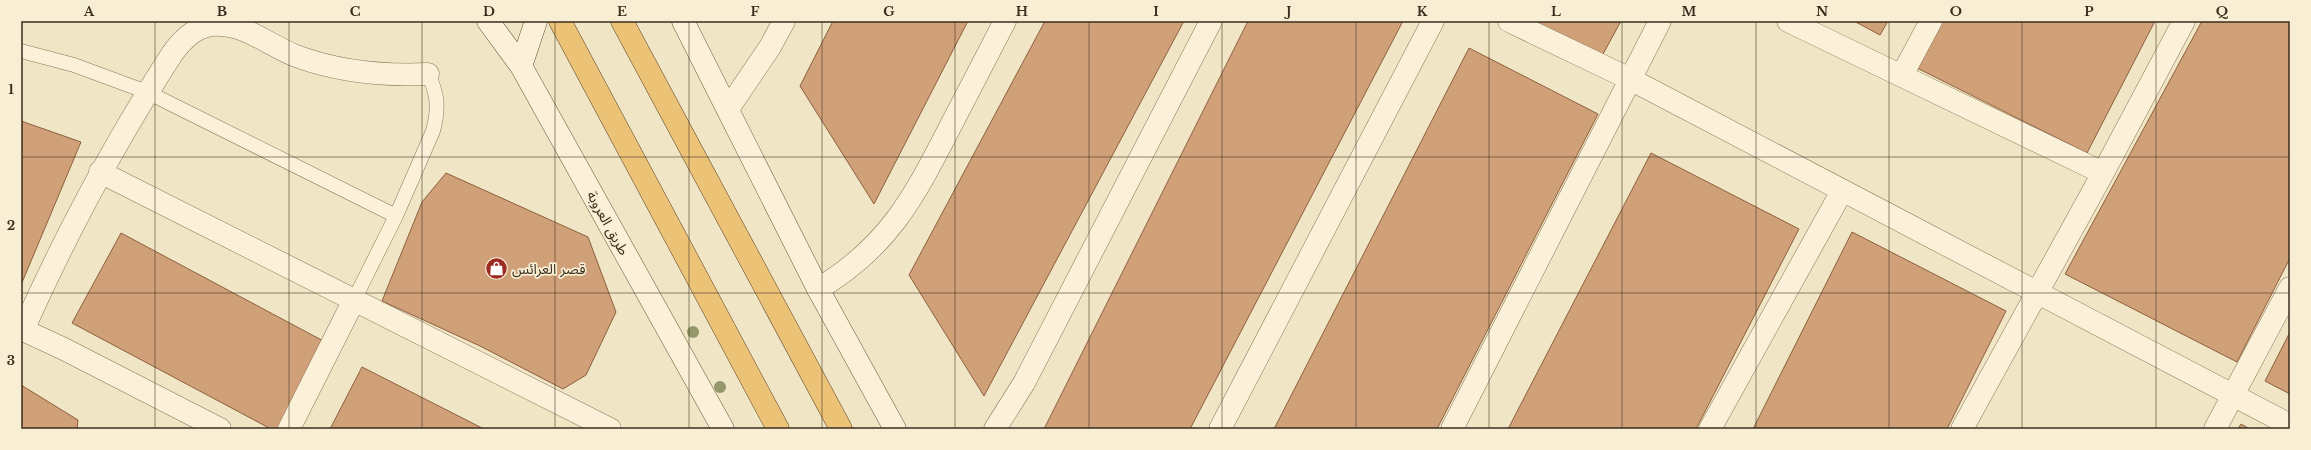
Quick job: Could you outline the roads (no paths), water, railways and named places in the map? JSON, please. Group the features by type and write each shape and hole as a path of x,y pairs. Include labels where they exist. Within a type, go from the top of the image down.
{"highway":[{"path":"560,21 778,429"},
{"path":"622,21 841,429"}],"street":[{"name":"طريق العروبة","path":"488,21 521,66 723,429"},
{"path":"521,66 536,21"},
{"path":"683,21 818,289 896,429"},
{"path":"728,109 770,47 784,21"},
{"path":"818,289 859,261 877,244 908,205 1005,21"},
{"path":"995,429 1024,384 1211,21"},
{"path":"1220,429 1433,21"},
{"path":"1509,21 1630,79 2290,425"},
{"path":"1452,429 1660,21"},
{"path":"1788,21 2103,173"},
{"path":"1902,75 1931,21"},
{"path":"1962,429 2103,173 2184,21"},
{"path":"220,429 64,349 22,330 72,224 100,172 147,92 180,42 192,32 206,26 220,24 235,27 272,46 322,65 375,74 428,74"},
{"path":"100,172 610,429"},
{"path":"1710,429 1842,191"},
{"path":"2215,429 2290,288"},
{"path":"289,429 354,300"}],"lane":[{"path":"21,51 74,65 147,92 183,108 396,216"},
{"path":"354,300 396,216 437,117 438,102 435,88 428,74"}],"place":[{"name":"قصر العرائس","path":"497,269"}]}
